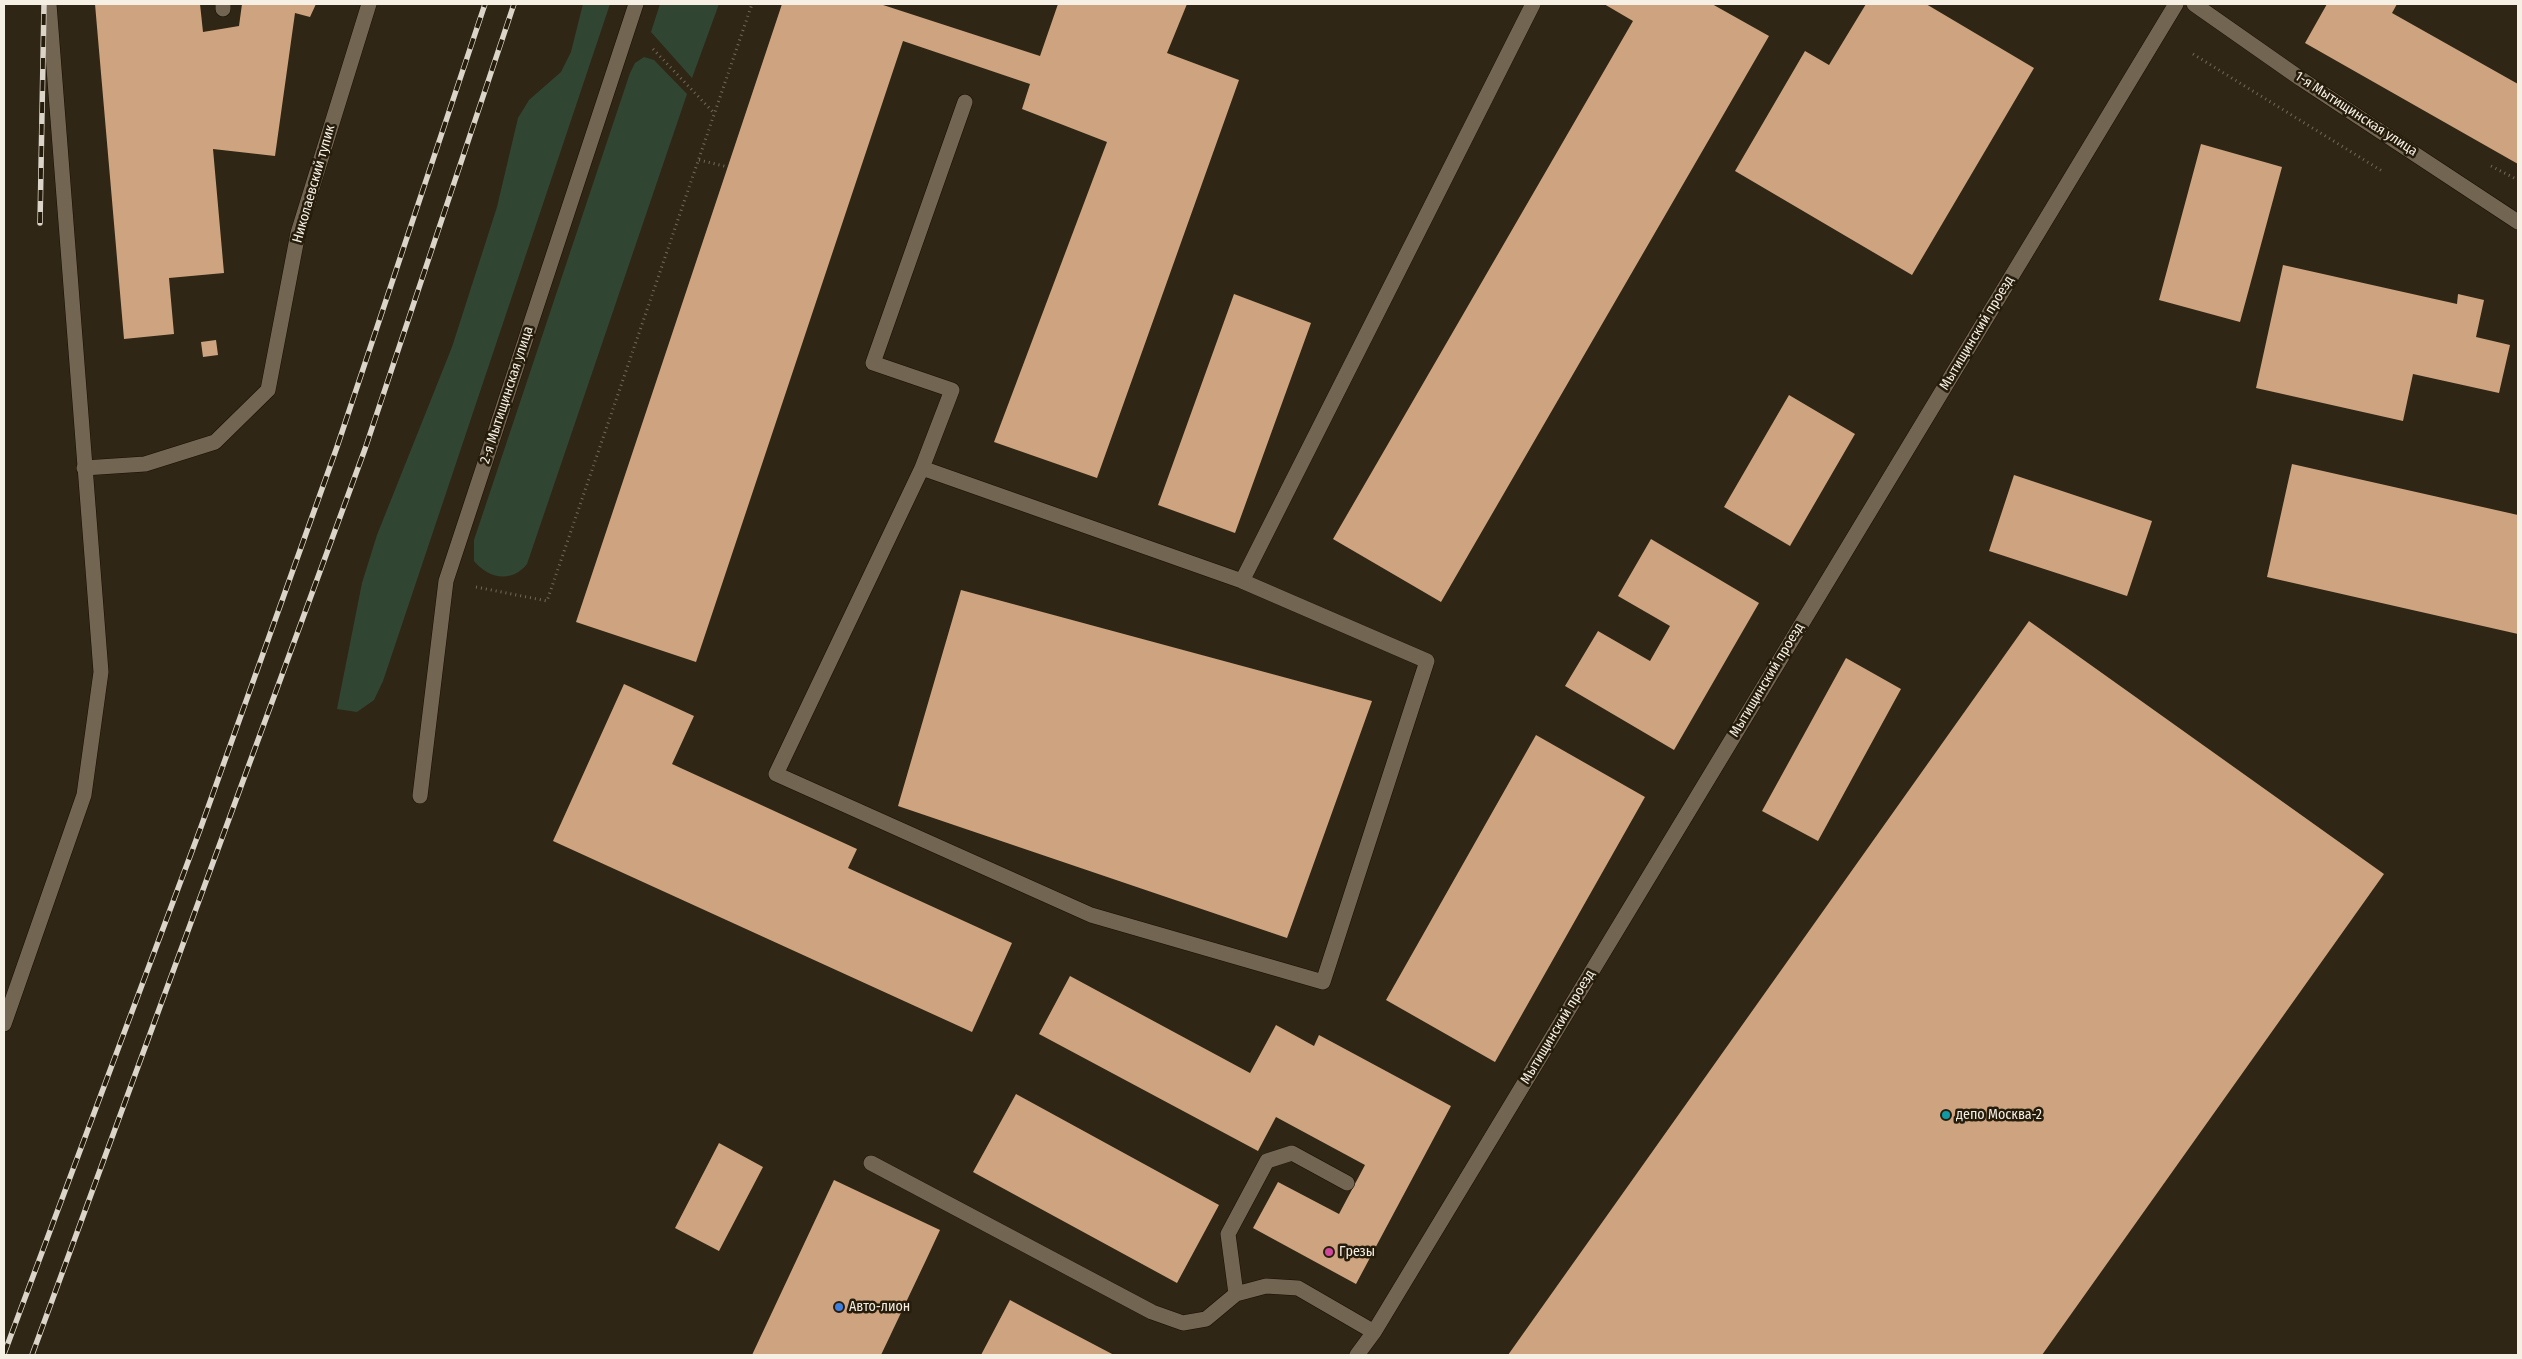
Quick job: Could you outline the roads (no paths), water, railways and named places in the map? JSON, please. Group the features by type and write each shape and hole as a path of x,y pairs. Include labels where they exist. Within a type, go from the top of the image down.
{"street":[{"path":"4,1024 84,795 101,672 49,4"},
{"name":"Николаевский тупик","path":"84,468 145,464 215,442 268,390 298,233 369,4"},
{"name":"2-я Мытищинская улица","path":"420,796 446,581 636,4"},
{"path":"1242,581 1533,4"},
{"name":"Мытищинский проезд","path":"1357,1355 1374,1332 2176,4"},
{"name":"1-я Мытищинская улица","path":"2194,4 2301,79 2518,222"},
{"path":"922,468 1242,581 1427,661 1323,982 1091,915 776,774 922,468 952,390 874,363 964,102"},
{"path":"1236,1294 1228,1234 1268,1161 1292,1153 1347,1183"},
{"path":"871,1163 1152,1312 1183,1323 1206,1319 1236,1294 1266,1286 1298,1288 1374,1332"}],"railway":[{"path":"40,223 44,4"},
{"path":"4,1354 201,827 337,447 485,4"},
{"path":"32,1355 365,449 514,4"}],"place":[{"name":"депо Москва-2","path":"1946,1115"},
{"name":"Грезы","path":"1329,1252"},
{"name":"Авто-лион","path":"839,1307"}]}
